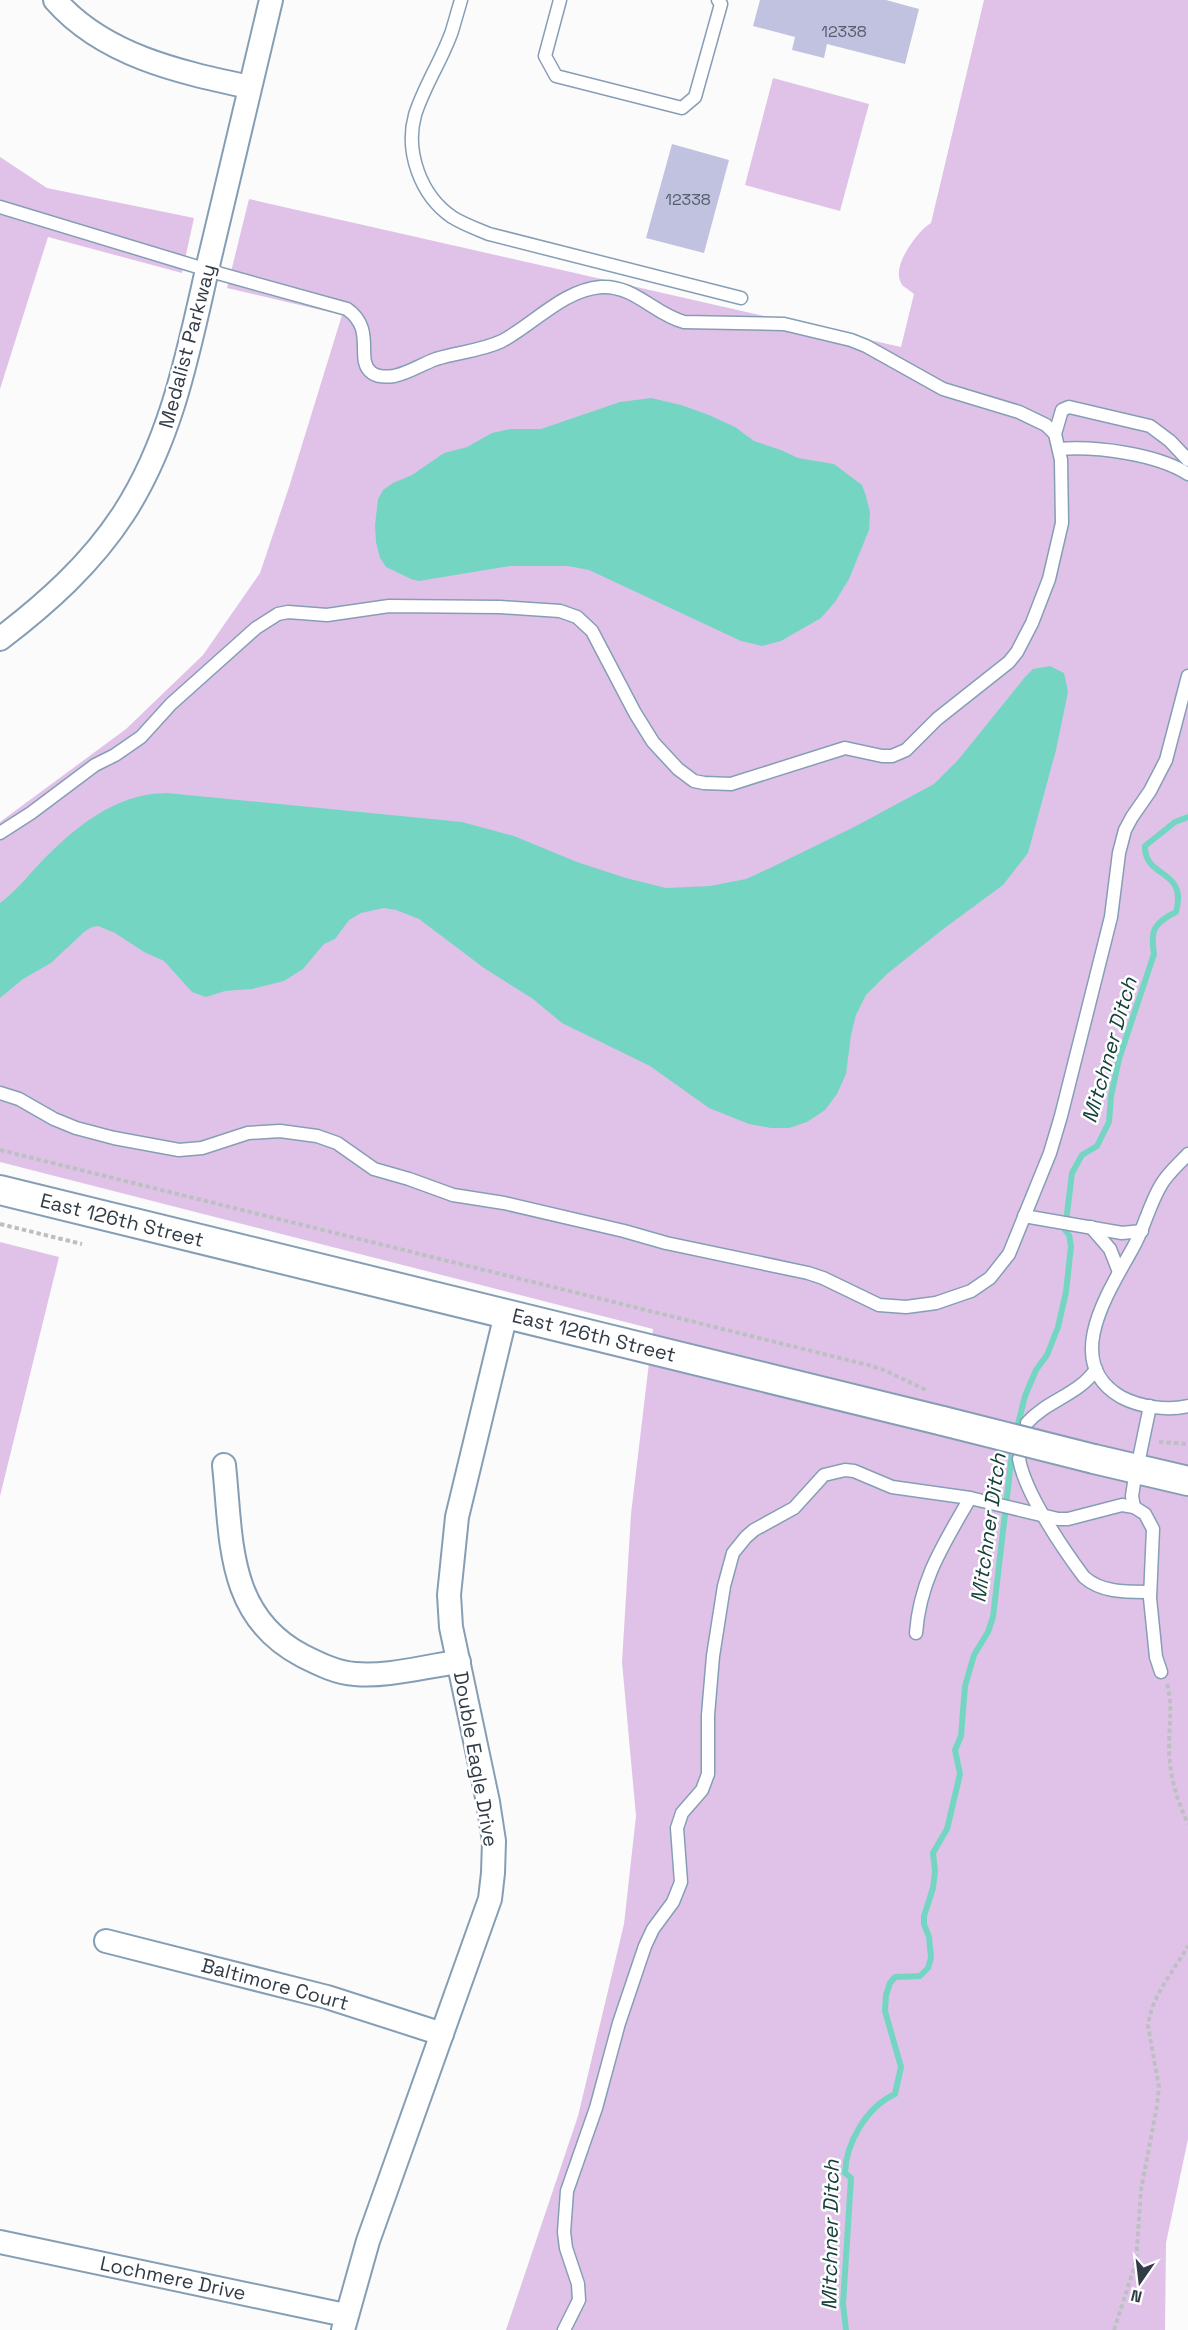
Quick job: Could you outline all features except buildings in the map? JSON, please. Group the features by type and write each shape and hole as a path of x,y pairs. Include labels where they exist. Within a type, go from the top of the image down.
{"street":[{"path":"55,0 94,34 124,51 173,69 249,87"},
{"name":"Medalist Parkway","path":"0,639 57,593 94,555 124,513 149,470 172,412 271,0"},
{"name":"East 126th Street","path":"0,1190 1188,1481"},
{"name":"Double Eagle Drive","path":"344,2323 368,2241 490,1899 494,1841 488,1802 451,1627 449,1595 457,1517 506,1314"},
{"path":"224,1465 234,1562 239,1582 255,1614 271,1633 294,1652 320,1665 354,1675 386,1673 459,1662"},
{"name":"Baltimore Court","path":"106,1941 327,1997 442,2034"},
{"name":"Lochmere Drive","path":"0,2241 344,2323"}],"lane":[{"path":"461,0 452,32 419,105 413,128 412,147 415,165 422,182 443,210 452,217 489,234 741,297"},
{"path":"560,0 545,56 556,76 682,108 695,97 721,4 718,0"},
{"path":"0,207 347,309 360,321 365,362 368,369 377,375 401,374 439,358 492,345 527,326 580,291 601,287 613,288 641,298 674,319 684,322 784,324 851,340 943,389 1019,412 1046,425 1055,434 1062,480 1060,538 1049,579 1025,639 1017,652 998,673 937,718 915,742 899,754 882,756 845,748 731,784 704,783 694,780 678,769 653,742 635,713 592,631 577,617 554,611 500,607 389,606 327,615 288,612 278,614 256,628 171,704 141,737 115,755 95,765 0,833"},
{"path":"1055,434 1062,410 1069,407 1087,410 1150,426 1170,441 1188,460"},
{"path":"1059,449 1087,449 1126,454 1167,464 1188,474"},
{"path":"0,1092 19,1099 54,1119 76,1128 114,1138 179,1150 202,1148 248,1133 280,1131 317,1136 337,1143 374,1169 453,1195 504,1203 666,1243 808,1273 871,1302 888,1307 936,1303 970,1291 996,1272 1009,1254 1050,1153 1111,917 1122,840 1131,817 1150,791 1166,760 1188,676"},
{"path":"1188,1154 1161,1185 1142,1231 1104,1300 1092,1345 1092,1357 1096,1369 1100,1377 1116,1394 1127,1400 1150,1406 1167,1408 1188,1406"},
{"path":"1024,1216 1122,1233 1142,1231"},
{"path":"1091,1227 1110,1249 1119,1272"},
{"path":"1027,1423 1041,1410 1089,1380 1096,1369"},
{"path":"1134,1507 1132,1496 1150,1406"},
{"path":"1019,1459 1027,1482 1046,1517 1080,1571 1092,1584 1118,1591 1150,1592"},
{"path":"564,2330 579,2300 578,2284 568,2255 564,2232 567,2191 596,2108 619,2023 645,1946 653,1929 673,1902 681,1882 676,1828 682,1813 702,1790 708,1774 708,1715 714,1647 724,1586 733,1553 746,1537 763,1524 794,1508 815,1483 833,1471 855,1471 892,1487 970,1498 1046,1517 1068,1519 1122,1506 1134,1507 1145,1514 1153,1529 1150,1592 1156,1657 1161,1672"},
{"path":"916,1633 920,1601 930,1568 970,1498"}],"path":[{"path":"0,1150 868,1365 884,1370 930,1392"},
{"path":"0,1224 82,1244"},
{"path":"1161,1672 1171,1697 1169,1744 1172,1778 1180,1807 1188,1824"},
{"path":"1114,2330 1136,2262 1141,2190 1157,2106 1159,2087 1148,2026 1149,2016 1159,1994 1188,1946"}],"shaded area":[{"path":"984,0 1188,0 1188,2139 1166,2243 1165,2330 506,2330 578,2116 624,1924 636,1816 622,1662 631,1514 653,1329 0,1162 0,822 126,729 203,655 260,573 342,315 227,288 249,199 901,347 914,294 901,283 900,265 911,244 931,223"},
{"path":"773,78 869,104 840,211 745,185"},
{"path":"0,157 47,188 194,218 182,273 48,237 0,389"},
{"path":"651,398 709,415 735,427 754,441 798,458 834,464 862,485 870,512 869,530 849,579 835,602 821,618 781,641 762,646 741,641 589,570 568,566 510,566 419,581 386,567 380,558 375,525 378,499 383,490 393,483 412,475 444,453 467,447 492,433 510,429 541,429 620,402"},
{"path":"1050,666 1064,673 1068,691 1056,750 1028,853 1003,885 887,974 866,995 856,1015 846,1074 837,1094 825,1110 807,1122 789,1128 749,1124 709,1108 650,1066 562,1023 533,999 484,968 419,919 384,908 361,913 349,920 335,939 324,944 303,969 284,981 252,989 225,991 206,997 192,992 164,961 98,926 84,932 51,963 23,979 0,998 0,903 81,825 130,799 167,793 462,822 514,836 577,862 626,878 666,888 710,886 746,879 854,827 934,784 958,760 1025,677 1033,669"},
{"path":"0,1242 59,1257 0,1496"}],"waterway":[{"name":"Mitchner Ditch","path":"1016,1432 1025,1396 1036,1370 1047,1355 1058,1327 1066,1292 1071,1246 1069,1235 1065,1230 1072,1173 1082,1155 1097,1146 1109,1122 1111,1096 1119,1059 1154,954 1153,933 1158,924 1176,912 1178,898 1176,888 1171,880 1151,864 1145,846 1175,822 1188,817"},
{"name":"Mitchner Ditch","path":"846,2330 843,2304 851,2178 845,2173 846,2161 854,2138 867,2117 876,2107 895,2094 901,2067 885,2011 886,1995 890,1983 895,1977 920,1976 928,1968 931,1958 924,1916 933,1888 935,1871 933,1853 947,1829 960,1774 955,1750 961,1736 965,1686 974,1655 988,1632 993,1617 1013,1445"}]}
